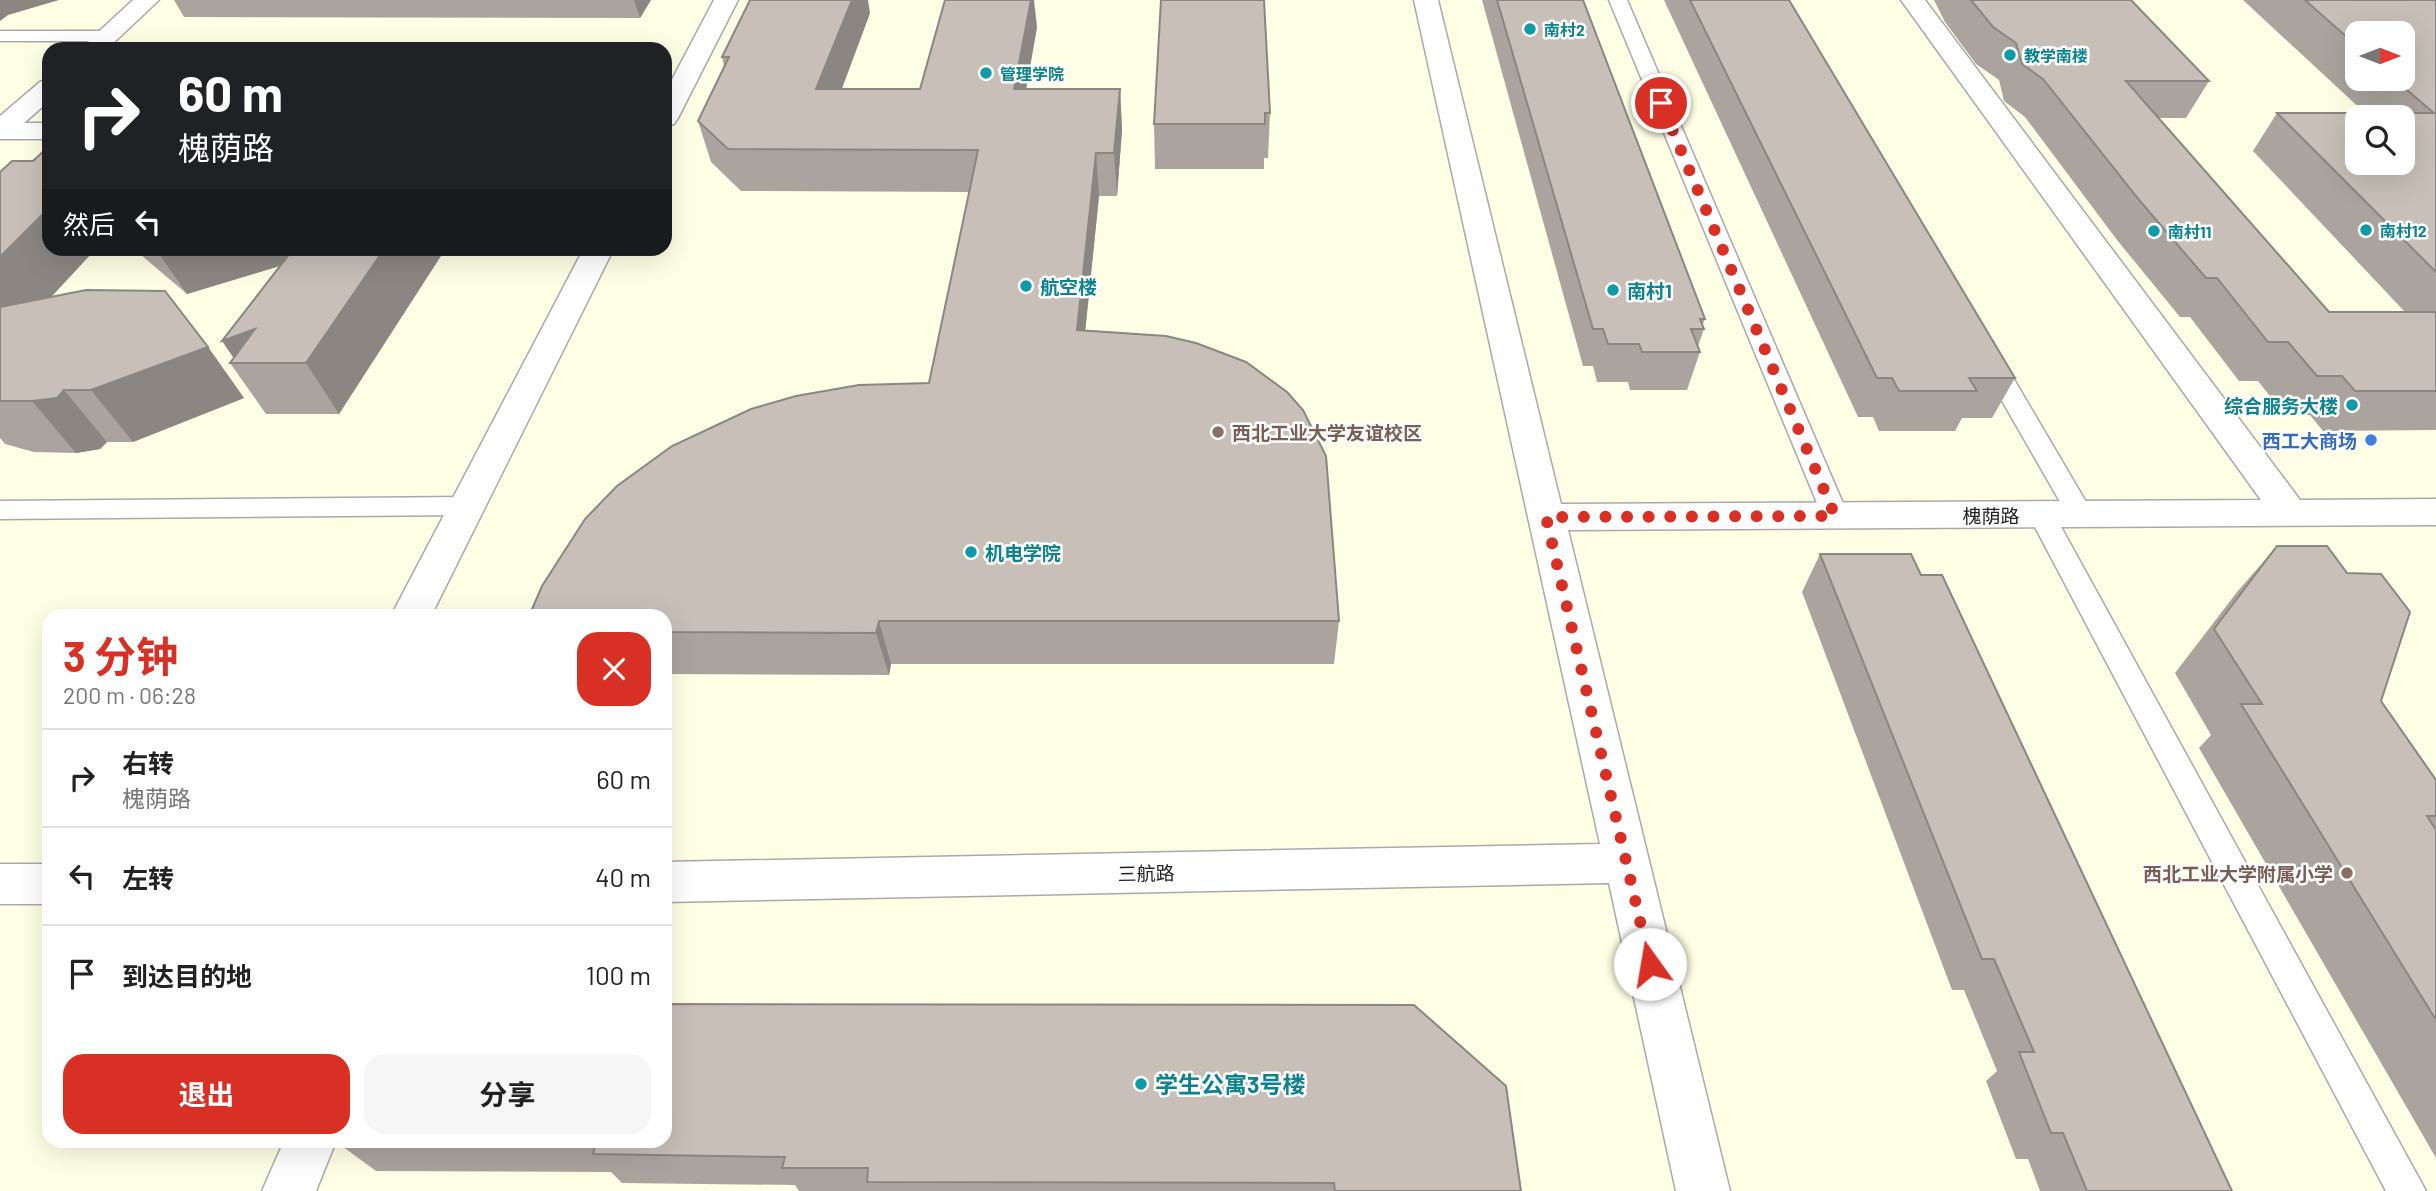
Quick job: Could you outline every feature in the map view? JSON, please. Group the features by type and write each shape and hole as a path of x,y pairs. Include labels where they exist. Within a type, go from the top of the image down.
{"street":[{"path":"99,42 147,0"},
{"path":"672,104 726,0"},
{"path":"1426,0 1703,1191"},
{"path":"1913,0 2290,513"},
{"path":"0,131 42,93"},
{"path":"0,131 42,131"},
{"path":"415,609 594,256"},
{"name":"槐荫路","path":"1546,517 2436,512"},
{"name":"三航路","path":"672,882 1626,863"},
{"path":"0,884 42,884"},
{"path":"289,1191 307,1148"}],"lane":[{"path":"1618,0 1835,516"},
{"path":"0,36 99,42"},
{"path":"1976,335 2080,514"},
{"path":"0,510 467,506"},
{"path":"2041,514 2407,1191"}],"shaded area":[{"name":"西北工业大学友谊校区","path":"0,0 2436,0 2436,1191 0,1191"}],"building":[{"path":"750,0 852,0 816,89 920,89 945,0 1031,0 1014,89 1120,89 1114,153 1096,153 1077,330 1166,336 1196,343 1246,362 1287,392 1303,410 1326,456 1339,621 879,621 876,633 672,632 672,609 532,609 542,586 585,519 617,486 672,446 751,409 796,396 859,385 929,383 978,150 728,149 698,121 729,57 722,57"},
{"path":"1161,0 1264,0 1270,113 1265,113 1265,124 1154,124"},
{"path":"1497,0 1583,0 1705,319 1700,319 1704,329 1691,329 1700,352 1642,352 1639,344 1608,344 1603,329 1593,329"},
{"path":"1690,0 1789,0 2015,378 1969,378 1977,391 1899,391 1892,378 1877,378"},
{"path":"1971,0 2131,0 2209,81 2126,81 2329,312 2436,312 2436,391 2355,391 2342,376 2317,376 2288,342 2268,342 2217,278 2206,278 2140,201 2043,79 2022,64 2016,43 1993,27"},
{"path":"2305,0 2436,0 2436,272 2277,113 2345,113 2345,175 2415,175 2415,113 2434,113 2408,91 2415,91 2415,21 2345,21 2345,35"},
{"path":"42,153 42,215 0,257 0,172 12,161 33,161"},
{"path":"288,256 380,256 306,363 230,363 255,329 222,341"},
{"path":"86,290 165,291 208,347 91,390 64,390 57,398 0,401 0,307"},
{"path":"2277,546 2327,546 2347,573 2381,574 2410,612 2381,701 2436,780 2436,816 2427,816 2436,830 2436,1020 2241,704 2262,704 2214,629"},
{"path":"1820,554 1911,554 1921,575 1942,575 2232,1191 2087,1191 2063,1133 2051,1133 2019,1052 2034,1052 1994,959 1982,959"},
{"name":"学生公寓3号楼","path":"672,1004 1414,1005 1506,1086 1521,1191 1335,1191 1334,1183 867,1182 868,1168 782,1168 785,1157 593,1154 594,1148 672,1148"}],"place":[{"name":"南村2","path":"1530,29"},
{"name":"教学南楼","path":"2010,55"},
{"name":"管理学院","path":"986,73"},
{"name":"南村12","path":"2366,230"},
{"name":"南村11","path":"2154,231"},
{"name":"航空楼","path":"1026,286"},
{"name":"南村1","path":"1613,290"},
{"name":"综合服务大楼","path":"2352,405"},
{"name":"西北工业大学友谊校区","path":"1218,432"},
{"name":"西工大商场","path":"2371,440"},
{"name":"机电学院","path":"971,552"},
{"name":"西北工业大学附属小学","path":"2347,873"},
{"name":"学生公寓3号楼","path":"1141,1084"}],"route":[{"path":"1650,964 1546,517 1835,516 1661,103"}]}
